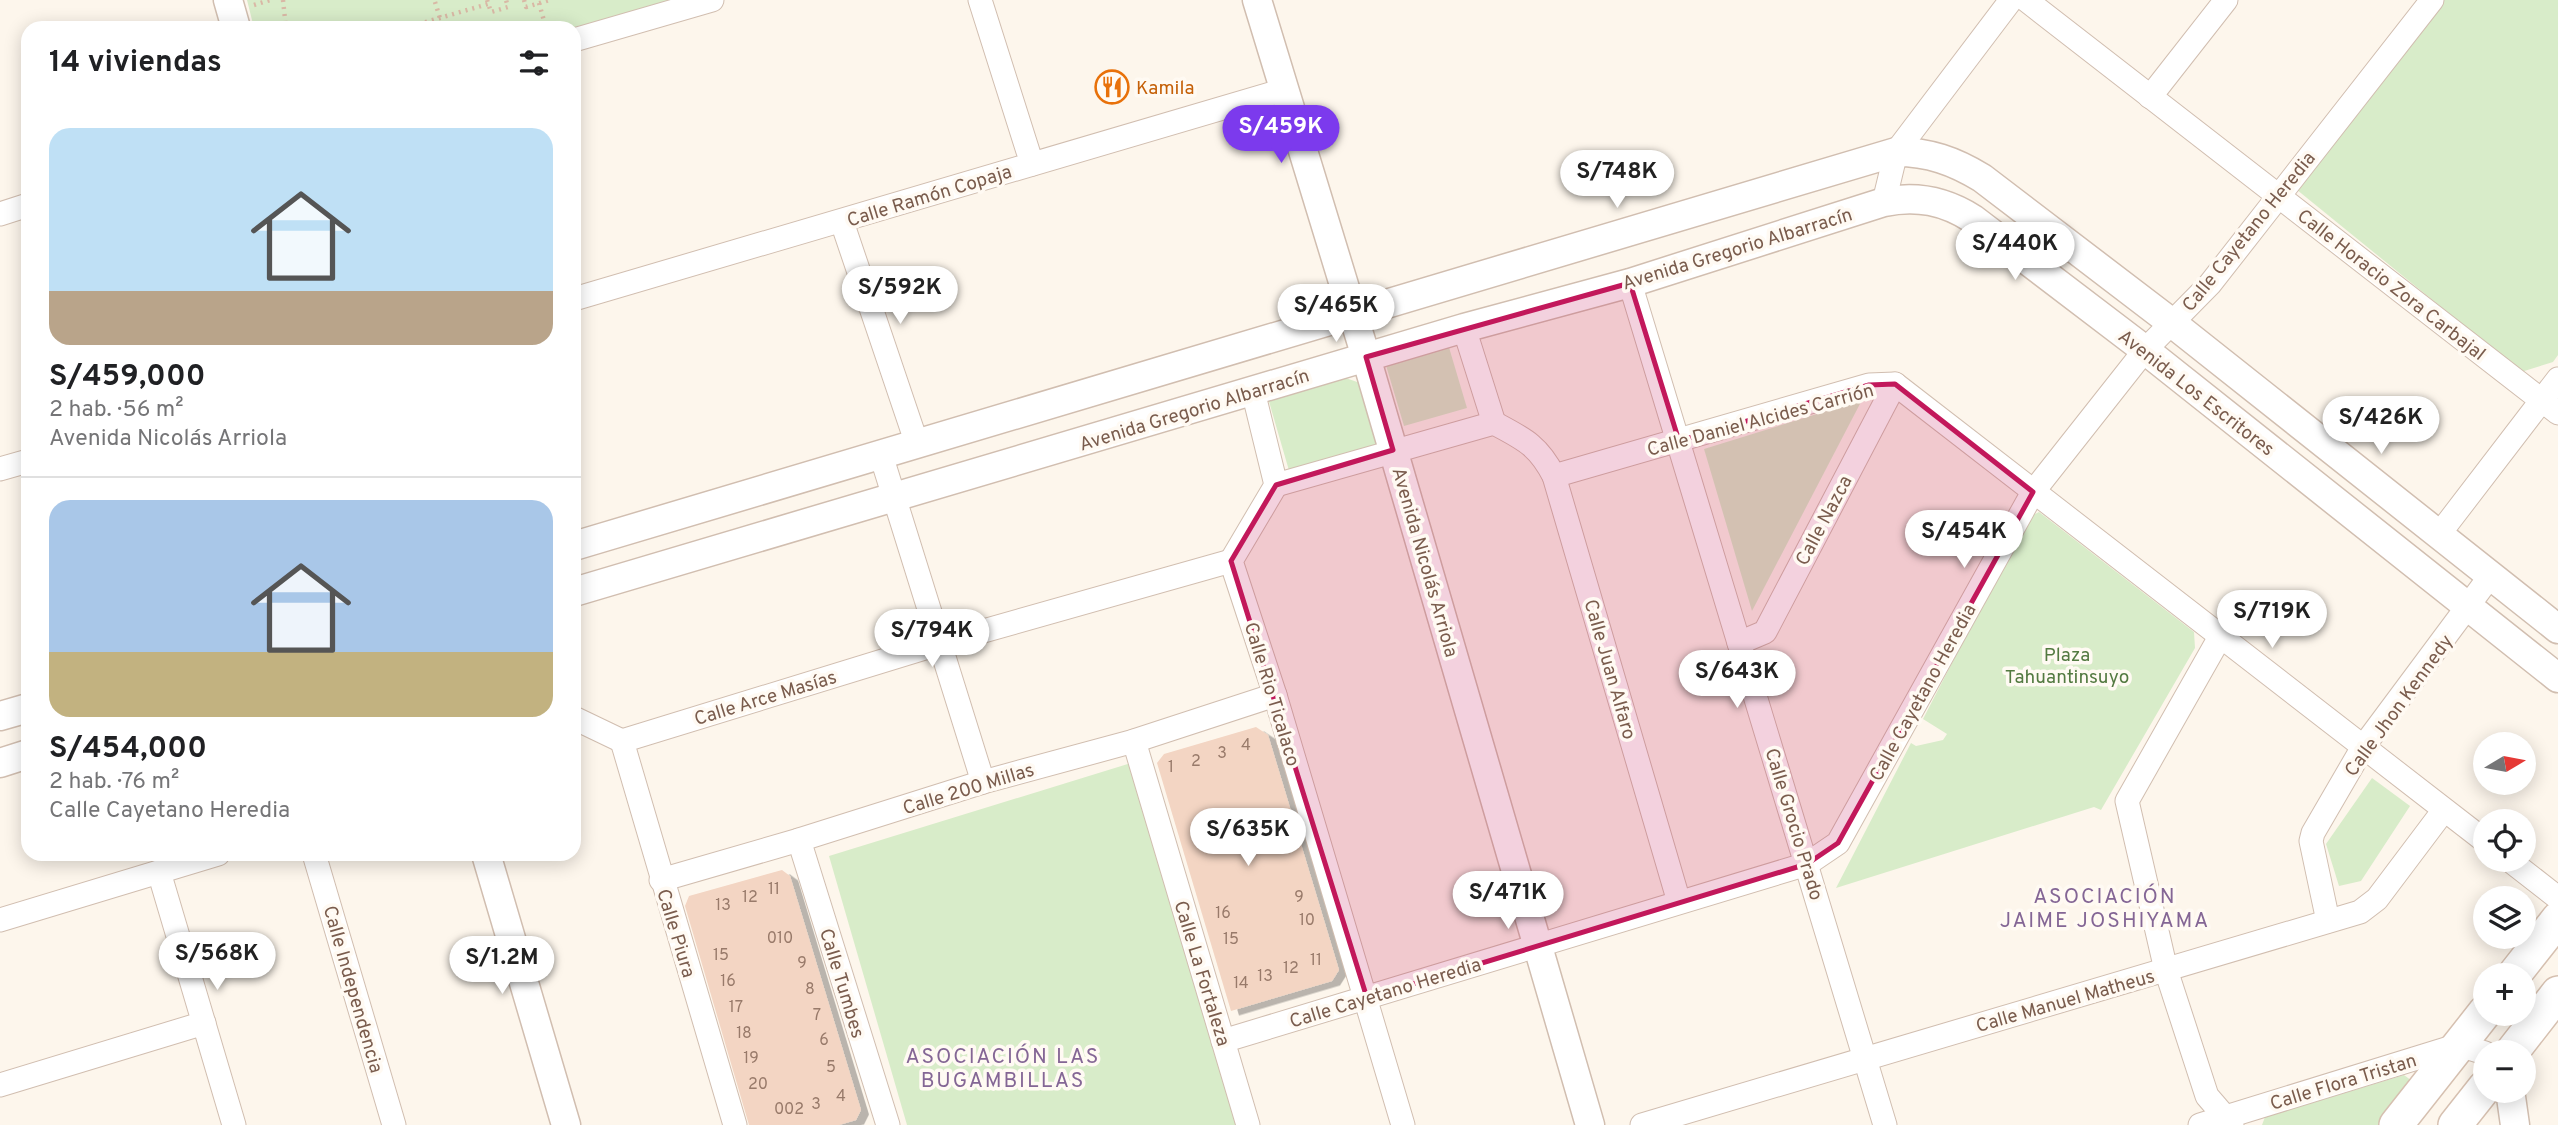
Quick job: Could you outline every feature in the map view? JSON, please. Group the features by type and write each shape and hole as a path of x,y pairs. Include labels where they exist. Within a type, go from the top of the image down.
{"main road":[{"path":"2523,963 2558,919"},
{"path":"2521,1040 2558,993"},
{"path":"2396,1125 2472,1049 2480,1026"},
{"path":"2455,1125 2473,1102"}],"street":[{"path":"581,38 712,0"},
{"path":"980,0 1032,164"},
{"name":"Avenida Nicolás Arriola","path":"1257,0 1366,357 1590,1125"},
{"path":"1884,202 1896,152 2011,0"},
{"name":"Calle Horacio Zora Carbajal","path":"2026,0 2550,407"},
{"path":"2150,97 2226,0"},
{"name":"Calle Cayetano Heredia","path":"1223,1041 1807,864 1838,843 2033,492 2145,350 2210,284 2432,0"},
{"path":"237,21 241,2"},
{"name":"Calle Ramón Copaja","path":"581,297 1284,90"},
{"path":"581,544 1896,152"},
{"name":"Avenida Los Escritores","path":"1896,152 1941,158 1982,178 2172,323 2558,629"},
{"name":"Avenida Los Escritores","path":"1884,202 1899,199 1929,200 1960,211 2145,350 2558,678"},
{"name":"Avenida Gregorio Albarracín","path":"581,590 1464,328 1630,283 1884,202"},
{"path":"0,214 21,207"},
{"path":"842,222 917,444"},
{"name":"Calle Grocio Prado","path":"1630,283 1885,1125"},
{"path":"1231,561 1276,485 1494,423 1464,328"},
{"path":"2440,533 2550,407 2558,379"},
{"name":"Calle Daniel Alcides Carrión","path":"1554,476 1869,385 1895,384 2473,832"},
{"name":"Calle Nazca","path":"1740,643 1765,632 1895,384"},
{"path":"1253,391 1276,485"},
{"name":"Calle Juan Alfaro","path":"1494,423 1530,442 1544,457 1554,476 1679,902"},
{"path":"881,455 942,643 983,782"},
{"path":"0,469 21,463"},
{"name":"Calle Arce Masías","path":"622,741 942,643 1231,561"},
{"name":"Calle Rio Ticalaco","path":"1231,561 1275,695 1403,1125"},
{"name":"Calle Jhon Kennedy","path":"2328,921 2311,841 2313,833 2363,747 2491,575"},
{"path":"2220,637 2127,801 2166,970 2207,1096 2228,1121"},
{"name":"Calle 200 Millas","path":"661,880 983,782 1134,741 1275,695"},
{"path":"0,716 21,710"},
{"path":"581,721 622,741"},
{"name":"Calle Piura","path":"622,741 735,1125"},
{"name":"Calle La Fortaleza","path":"1134,741 1248,1125"},
{"path":"0,763 21,756"},
{"name":"Calle Manuel Matheus","path":"1642,1125 2368,908 2444,810"},
{"name":"Calle Tumbes","path":"799,840 888,1125"},
{"path":"0,920 195,861"},
{"name":"Calle Independencia","path":"316,861 394,1125"},
{"path":"487,861 566,1125"},
{"path":"159,872 234,1125"},
{"path":"2525,872 2558,898"},
{"path":"0,1085 204,1023"},
{"name":"Calle Flora Tristan","path":"2200,1125 2228,1121 2472,1049"},
{"path":"2512,1103 2515,1125"}],"path":[{"path":"241,2 270,0"},
{"path":"283,0 285,21"},
{"path":"430,21 488,2 491,12 508,7 506,0"},
{"path":"524,0 526,7 550,0"},
{"path":"435,2 441,21"},
{"path":"539,3 544,21"}],"highlighted area":[{"path":"1630,283 1679,441 1869,385 1895,384 2033,492 1838,843 1807,864 1367,998 1231,561 1276,485 1393,450 1366,357"}],"green space":[{"path":"247,0 673,0 581,27 581,21 252,21"},
{"path":"2437,0 2558,0 2558,355 2553,362 2521,372 2291,185"},
{"path":"1448,344 1467,408 1404,426 1385,362"},
{"path":"1340,376 1360,383 1378,449 1290,474 1268,398"},
{"path":"1862,400 1752,611 1704,449"},
{"name":"Plaza Tahuantinsuyo","path":"2039,512 2194,632 2195,648 2101,810 2094,807 1836,888 1911,743 1916,746 1943,740 1947,734 1923,719 2027,518"},
{"path":"1131,763 1238,1125 907,1125 829,856"},
{"path":"2372,778 2410,806 2361,881 2339,886 2326,844"},
{"path":"2404,1075 2412,1081 2378,1125 2262,1125 2265,1117"}],"building":[{"path":"1256,727 1268,735 1339,970 1332,981 1231,1011 1157,763 1164,754"},
{"path":"782,870 790,876 861,1110 856,1120 839,1125 749,1125 685,906 689,896"}],"place":[{"name":"Kamila","path":"1112,87"}],"district":[{"name":"ASOCIACIÓN JAIME JOSHIYAMA","path":"2105,908"},
{"name":"ASOCIACIÓN LAS BUGAMBILLAS","path":"1003,1068"}]}
